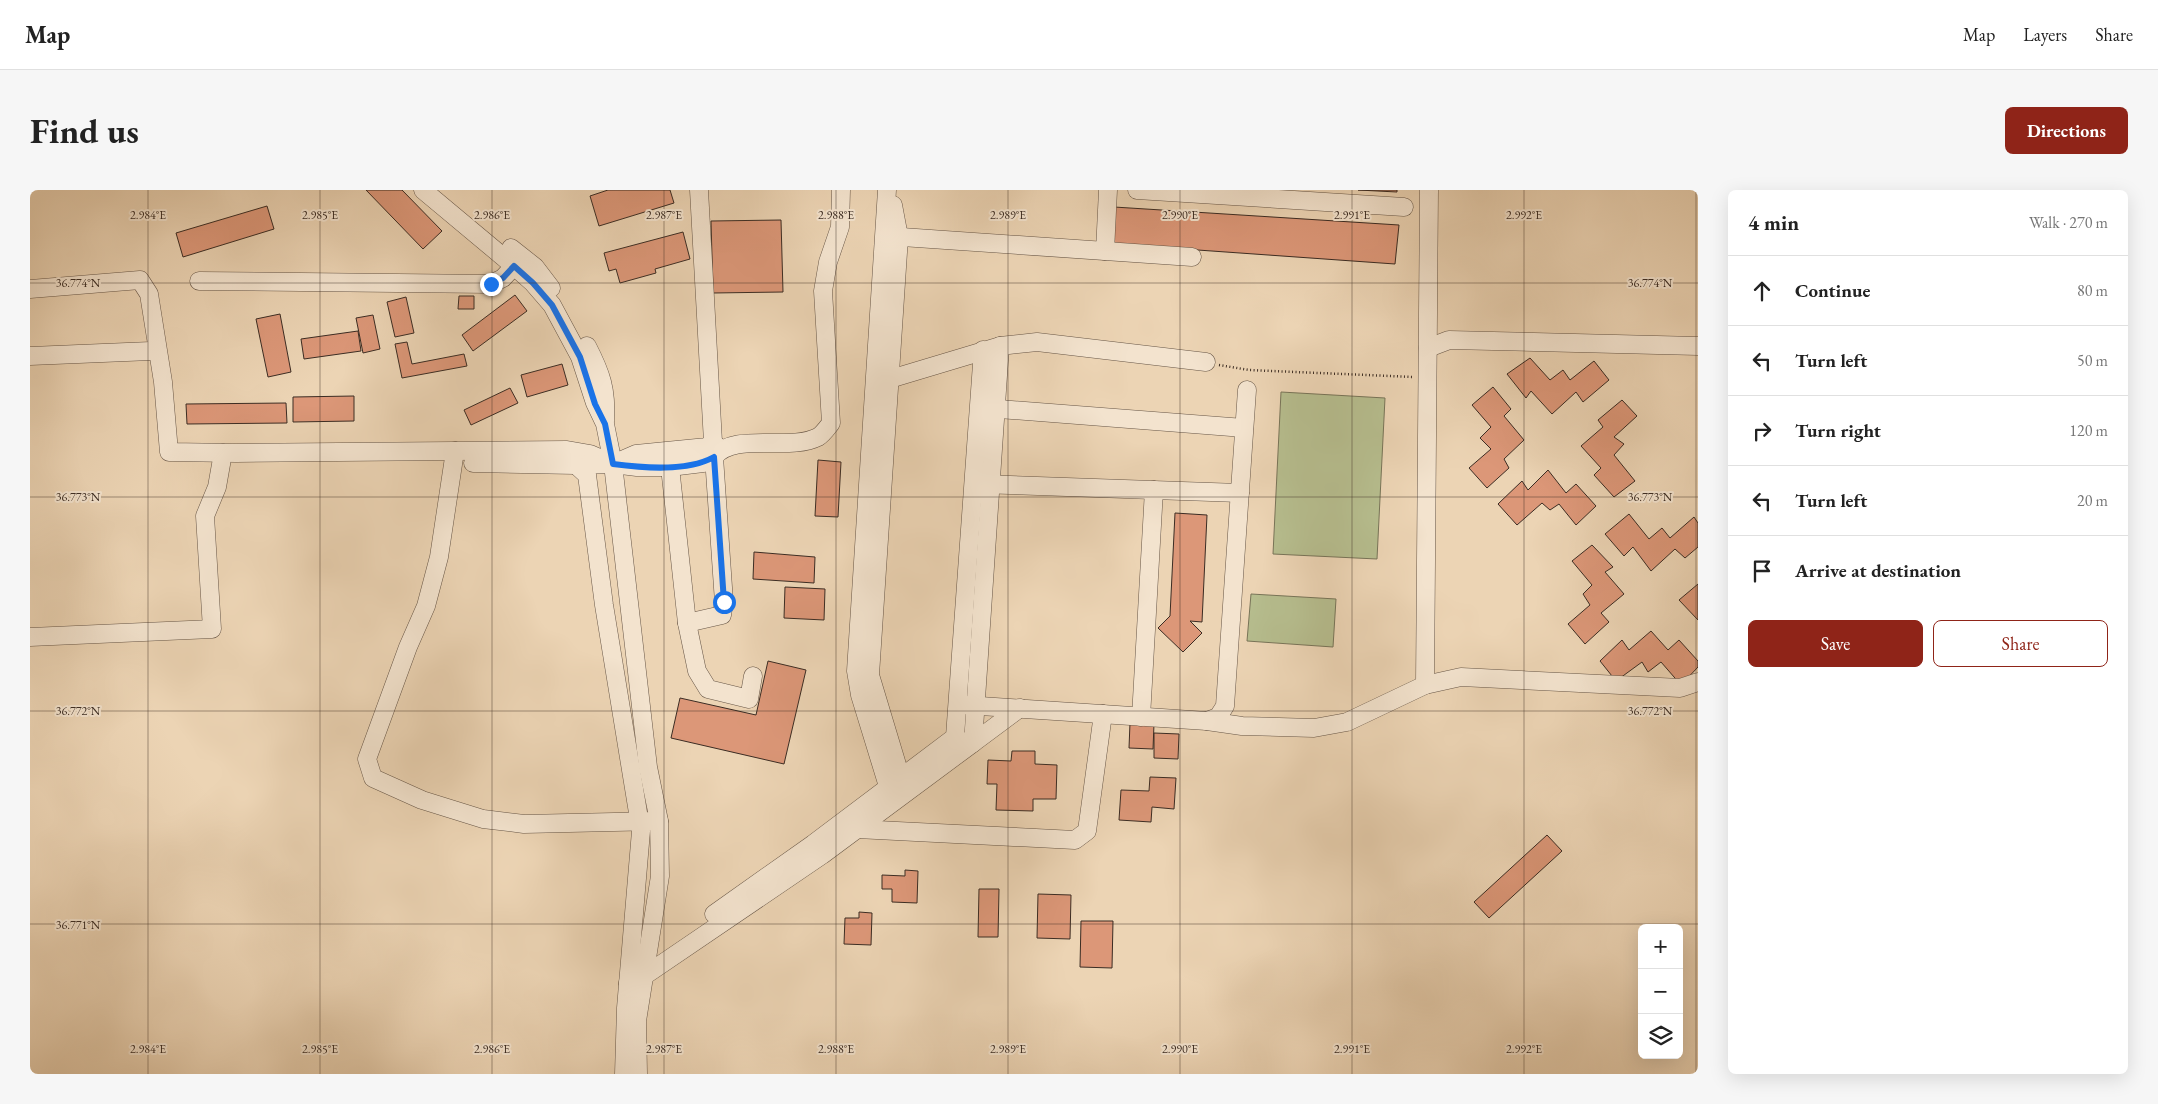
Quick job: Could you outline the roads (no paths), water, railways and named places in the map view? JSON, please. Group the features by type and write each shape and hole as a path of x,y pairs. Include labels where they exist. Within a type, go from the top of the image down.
{"lane":[{"path":"423,190 514,266 533,283 552,305 580,357 595,404 605,424"},
{"path":"440,190 534,267 560,300 588,348 605,387 605,424 613,464 648,767 659,821 660,876 640,974 624,1074"},
{"path":"687,624 722,615 724,602 699,190"},
{"path":"454,457 576,465 670,466 703,463 716,450 734,445 805,442 820,436 831,423 823,291 828,262 840,227 842,190"},
{"path":"889,190 891,237 882,382 870,675 897,790"},
{"path":"1105,251 1108,190"},
{"path":"1137,190 1404,207"},
{"path":"1425,685 1429,190"},
{"path":"891,237 1192,257"},
{"path":"199,281 491,284 503,278 514,266"},
{"path":"30,289 140,280 149,294 163,382 169,452 223,457"},
{"path":"30,300 137,291 142,298 156,383 163,458 454,457 567,450 590,454 613,464 636,454 707,447 716,450"},
{"path":"1428,348 1449,340 1698,346"},
{"path":"882,382 992,348 1037,342 1206,362"},
{"path":"973,743 976,706 982,484 992,348"},
{"path":"30,356 151,351"},
{"path":"1208,721 1218,718 1225,706 1247,390"},
{"path":"987,408 1244,428"},
{"path":"30,637 212,629 205,516 217,487 223,457"},
{"path":"454,457 439,557 426,606 408,647 366,759 373,778 422,800 484,819 524,824 659,821"},
{"path":"576,465 587,475 604,605 640,821 638,1074"},
{"path":"670,466 687,624 697,671 708,689 749,699 753,676"},
{"path":"982,484 1240,494"},
{"path":"640,974 857,829 955,737 982,484"},
{"path":"1141,717 1154,490"},
{"path":"957,705 1208,721 1242,726 1314,728 1347,722 1425,685 1461,677 1680,688 1698,682"},
{"path":"640,974 814,844 973,743 1020,708"},
{"path":"857,829 1075,840 1087,831 1103,714"},
{"path":"955,737 973,743"}]}
